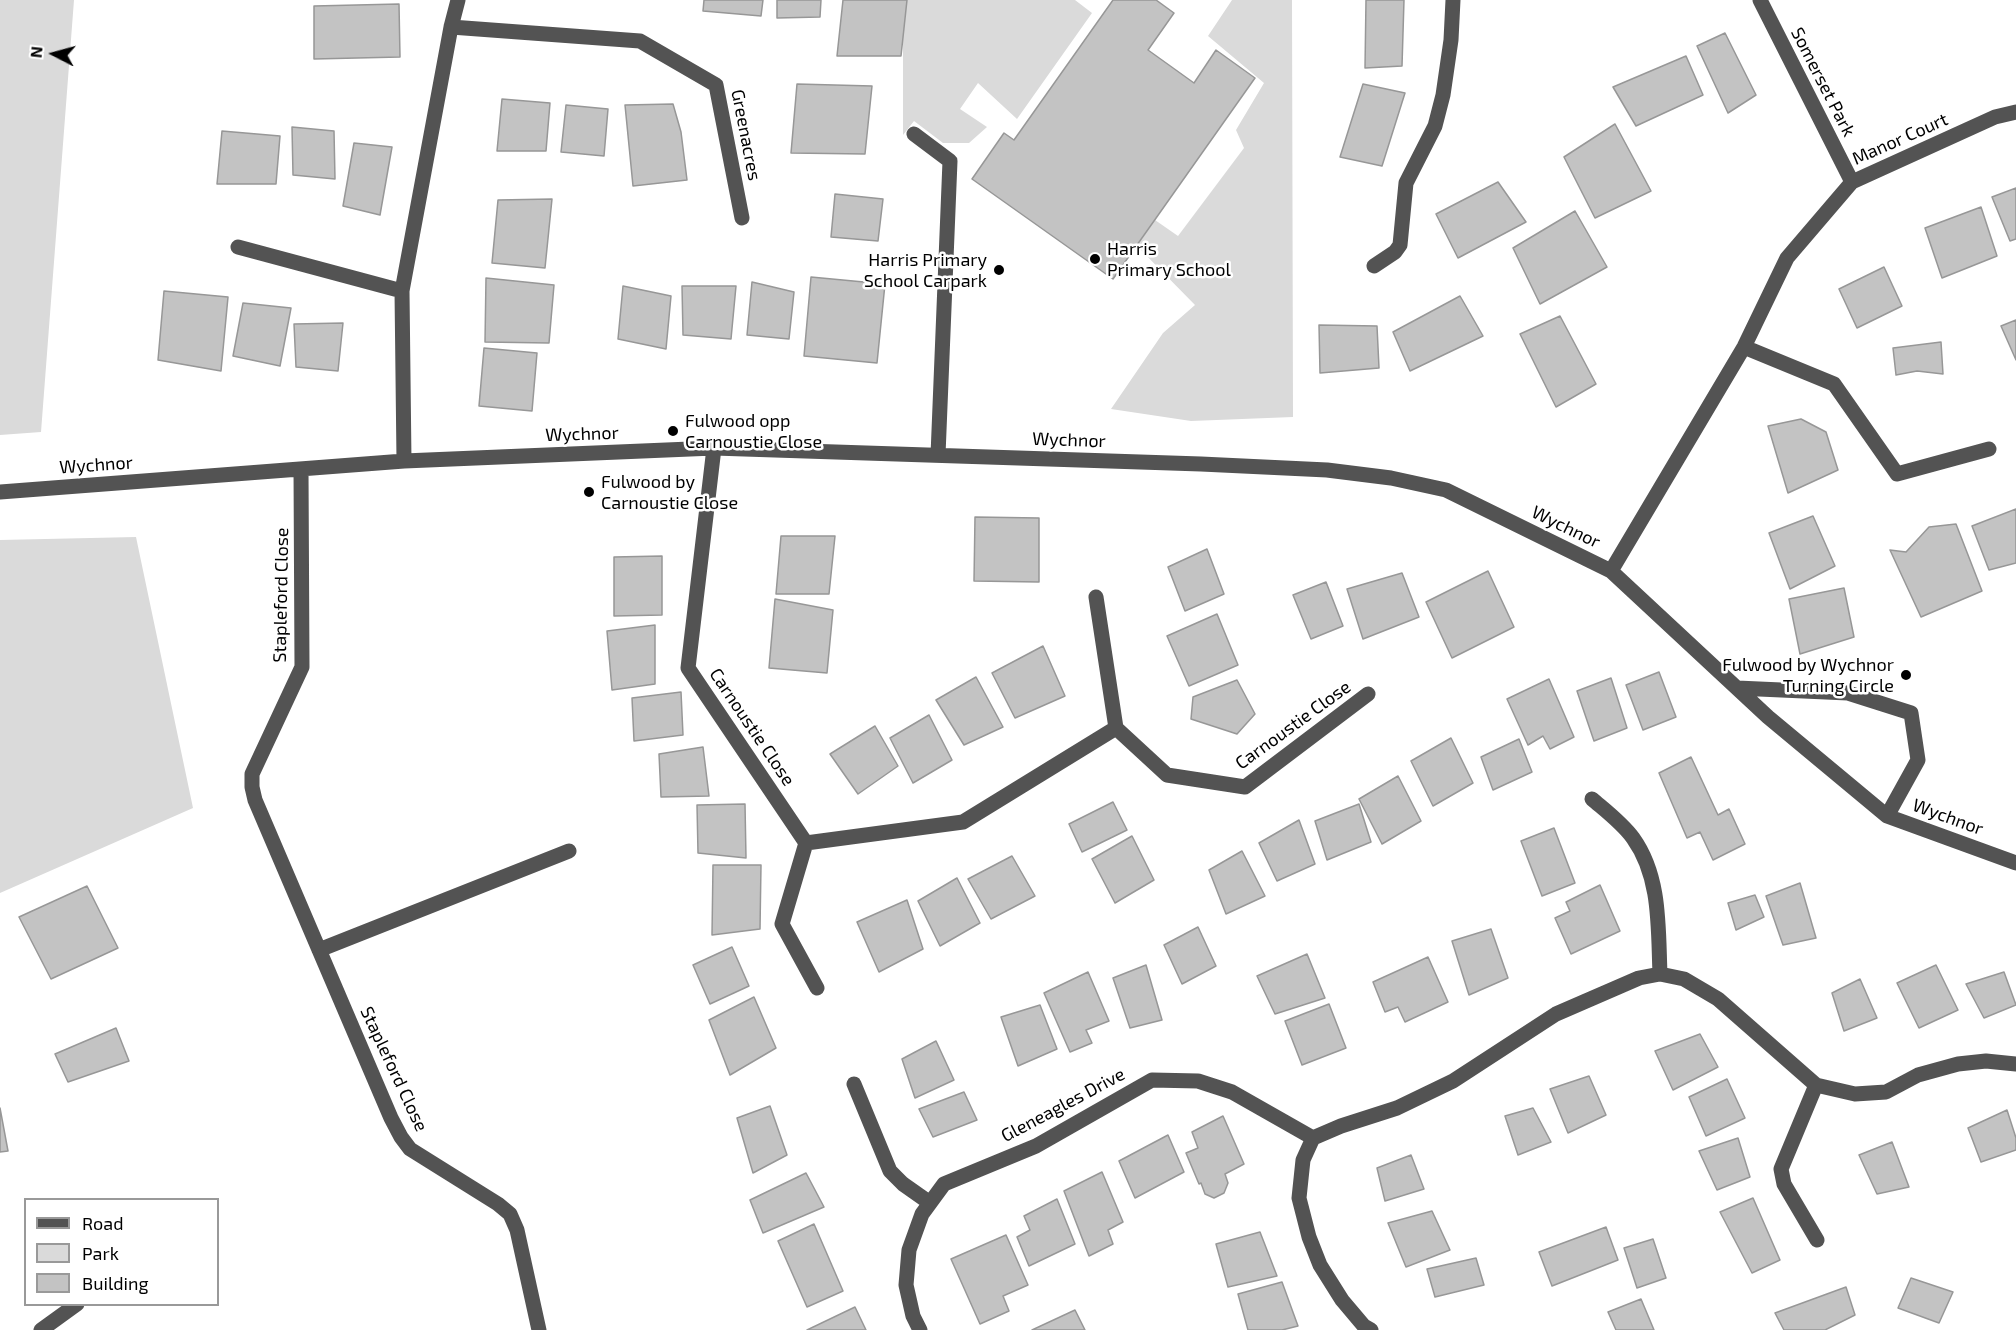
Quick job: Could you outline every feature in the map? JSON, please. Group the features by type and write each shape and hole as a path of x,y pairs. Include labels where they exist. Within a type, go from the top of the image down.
{"street":[{"path":"404,461 402,291 458,0"},
{"path":"1374,266 1395,252 1400,245 1406,183 1435,126 1443,95 1451,40 1453,0"},
{"name":"Somerset Park","path":"1760,0 1852,182"},
{"name":"Greenacres","path":"451,27 640,41 716,85 742,218"},
{"name":"Manor Court","path":"1611,572 1744,347 1787,258 1852,182 1995,117 2016,112"},
{"path":"914,134 950,161 938,455"},
{"path":"238,247 402,291"},
{"path":"1744,347 1834,384 1897,474 1989,449"},
{"name":"Wychnor","path":"0,492 404,461 714,448 1201,464 1327,470 1390,477 1446,490 1611,572 1768,717 1887,816 2016,863"},
{"name":"Carnoustie Close","path":"714,448 688,668 806,843"},
{"name":"Stapleford Close","path":"301,469 302,667 252,774 255,800 401,1137 410,1149 423,1159 439,1166 510,1214 517,1230 539,1330"},
{"path":"817,988 782,924 806,843 963,822 1116,728 1096,597"},
{"path":"1737,688 1848,693 1911,713 1918,760 1887,816"},
{"name":"Carnoustie Close","path":"1116,728 1167,775 1245,787 1368,694"},
{"path":"1592,799 1633,838 1650,873 1656,894 1660,974"},
{"path":"319,950 569,851"},
{"path":"1371,1330 1364,1326 1342,1300 1320,1265 1309,1237 1299,1198 1303,1160 1313,1138 1341,1126 1397,1108 1453,1082 1556,1014 1639,978 1660,974 1684,979 1718,999 1816,1085 1855,1094 1886,1092 1918,1075 1958,1064 1986,1061 2016,1064"},
{"name":"Gleneagles Drive","path":"920,1330 913,1316 906,1285 909,1250 922,1214 944,1184 1036,1146 1152,1080 1198,1081 1232,1092 1313,1138"},
{"path":"854,1084 890,1171 903,1184 930,1203"},
{"path":"1816,1085 1781,1169 1785,1184 1817,1240"},
{"path":"41,1330 76,1306"}],"green space":[{"path":"0,0 74,0 41,432 0,435"},
{"path":"903,0 1075,0 1092,13 1017,119 978,83 960,109 987,127 969,143 943,143 914,121 903,135"},
{"path":"1232,0 1292,0 1293,417 1191,421 1111,409 1163,333 1195,305 1137,246 1155,220 1178,236 1244,148 1236,130 1264,83 1208,36"},
{"path":"136,537 193,808 0,893 0,540"}],"building":[{"path":"704,0 763,0 761,16 703,11"},
{"path":"777,0 821,0 820,17 777,18"},
{"path":"843,0 907,0 901,56 837,56"},
{"name":"Harris Primary School","path":"1113,0 1156,0 1174,13 1148,50 1194,83 1216,50 1255,78 1113,279 972,179 1004,133 1014,140"},
{"path":"1366,0 1404,0 1402,66 1365,68"},
{"path":"399,4 400,57 314,59 314,6"},
{"path":"1725,33 1756,95 1728,113 1697,46"},
{"path":"1686,56 1703,95 1636,126 1613,87"},
{"path":"797,84 872,86 865,154 791,153"},
{"path":"1363,84 1405,93 1382,166 1340,157"},
{"path":"502,99 550,103 546,151 497,151"},
{"path":"673,104 681,132 687,180 633,186 625,105"},
{"path":"566,105 608,109 604,156 561,152"},
{"path":"1615,124 1651,191 1595,218 1564,157"},
{"path":"292,127 334,131 335,179 293,175"},
{"path":"222,131 280,136 276,184 217,184"},
{"path":"354,143 392,147 380,215 343,206"},
{"path":"1498,182 1526,222 1458,258 1436,214"},
{"path":"2016,188 2016,239 2010,241 1992,197"},
{"path":"835,194 883,199 878,241 831,237"},
{"path":"552,199 545,268 492,263 498,200"},
{"path":"1981,207 1997,256 1942,278 1925,228"},
{"path":"1575,211 1607,267 1540,304 1513,248"},
{"path":"1884,267 1902,306 1857,328 1839,289"},
{"path":"811,277 885,284 877,363 804,356"},
{"path":"486,278 554,285 549,343 485,342"},
{"path":"752,282 794,292 789,339 747,335"},
{"path":"623,286 671,296 666,349 618,339"},
{"path":"682,286 736,286 731,339 683,335"},
{"path":"164,291 228,297 221,371 158,360"},
{"path":"1460,296 1483,336 1410,371 1393,332"},
{"path":"243,303 291,308 280,366 233,356"},
{"path":"1560,316 1596,384 1556,407 1520,334"},
{"path":"2016,320 2016,360 2001,326"},
{"path":"343,323 338,371 296,367 294,324"},
{"path":"1319,325 1377,326 1379,368 1320,373"},
{"path":"1941,342 1943,374 1917,371 1896,375 1893,348"},
{"path":"484,348 537,353 532,411 479,406"},
{"path":"1801,419 1826,432 1838,470 1788,493 1768,426"},
{"path":"2016,509 2016,563 1989,570 1972,526"},
{"path":"1813,516 1835,566 1790,589 1769,533"},
{"path":"975,517 1039,518 1039,582 974,581"},
{"path":"1956,524 1982,591 1921,617 1890,550 1906,552 1929,527"},
{"path":"781,536 835,536 829,594 776,594"},
{"path":"1207,549 1224,594 1185,611 1168,567"},
{"path":"662,556 662,615 614,616 614,557"},
{"path":"1488,571 1514,627 1452,658 1426,602"},
{"path":"1402,573 1419,617 1363,639 1347,589"},
{"path":"1326,582 1343,626 1311,639 1293,595"},
{"path":"1844,588 1854,637 1800,654 1789,599"},
{"path":"775,599 833,610 827,673 769,668"},
{"path":"1217,614 1238,665 1189,686 1167,636"},
{"path":"655,625 655,684 612,690 607,631"},
{"path":"1043,646 1065,696 1015,718 992,673"},
{"path":"1659,672 1676,717 1643,730 1626,685"},
{"path":"976,677 1003,727 964,745 936,700"},
{"path":"1611,678 1627,728 1594,741 1577,691"},
{"path":"1549,679 1574,737 1550,749 1543,736 1528,745 1507,699"},
{"path":"1237,680 1255,714 1237,734 1191,719 1193,697"},
{"path":"681,692 683,735 634,741 632,698"},
{"path":"929,715 952,760 913,783 890,738"},
{"path":"875,726 898,766 858,794 830,754"},
{"path":"1451,738 1473,783 1433,806 1411,761"},
{"path":"1519,739 1532,772 1493,790 1481,757"},
{"path":"703,747 709,796 661,797 659,754"},
{"path":"1691,757 1718,815 1729,809 1745,844 1713,860 1700,832 1687,838 1659,773"},
{"path":"1398,776 1421,821 1382,844 1359,799"},
{"path":"1113,802 1127,830 1082,852 1069,824"},
{"path":"745,804 746,858 698,853 697,805"},
{"path":"1359,804 1371,842 1327,860 1315,821"},
{"path":"1299,820 1315,864 1277,881 1259,843"},
{"path":"1554,828 1575,883 1542,896 1521,841"},
{"path":"1132,836 1154,880 1115,903 1092,859"},
{"path":"1242,851 1265,896 1226,914 1209,870"},
{"path":"1012,856 1035,896 991,919 968,879"},
{"path":"713,865 761,865 760,929 712,935"},
{"path":"957,878 980,923 940,946 918,901"},
{"path":"1800,883 1816,938 1783,945 1766,896"},
{"path":"1600,885 1620,931 1571,954 1555,918 1570,911 1566,902"},
{"path":"87,886 118,948 51,979 19,917"},
{"path":"1755,895 1764,917 1736,930 1728,903"},
{"path":"907,900 923,949 879,972 857,922"},
{"path":"1198,927 1216,966 1182,984 1164,945"},
{"path":"1491,929 1508,978 1469,995 1452,941"},
{"path":"732,947 749,986 710,1004 693,965"},
{"path":"1307,954 1325,998 1275,1014 1257,976"},
{"path":"1428,957 1448,1002 1405,1022 1398,1007 1385,1012 1373,982"},
{"path":"1146,965 1162,1020 1130,1028 1113,978"},
{"path":"1936,965 1958,1010 1919,1028 1897,983"},
{"path":"1088,972 1109,1021 1086,1030 1092,1043 1070,1052 1044,993"},
{"path":"2004,972 2016,1005 1984,1018 1966,984"},
{"path":"1860,979 1877,1018 1844,1031 1832,993"},
{"path":"754,997 776,1048 730,1075 709,1020"},
{"path":"1329,1004 1346,1048 1302,1065 1285,1021"},
{"path":"1040,1005 1057,1049 1018,1066 1001,1017"},
{"path":"116,1028 129,1061 68,1082 55,1054"},
{"path":"1700,1034 1718,1067 1673,1090 1655,1051"},
{"path":"936,1041 954,1080 915,1098 902,1059"},
{"path":"1589,1076 1606,1115 1568,1133 1550,1089"},
{"path":"1727,1079 1745,1118 1706,1136 1689,1097"},
{"path":"964,1092 977,1120 933,1137 919,1109"},
{"path":"770,1106 787,1155 753,1173 737,1118"},
{"path":"0,1108 8,1151 0,1152"},
{"path":"1533,1108 1551,1142 1518,1155 1505,1116"},
{"path":"2007,1110 2016,1138 2016,1150 1981,1162 1968,1128"},
{"path":"1223,1116 1244,1164 1225,1174 1228,1183 1224,1193 1214,1198 1205,1194 1186,1153 1198,1148 1192,1132"},
{"path":"1168,1135 1184,1172 1135,1198 1119,1161"},
{"path":"1738,1138 1750,1177 1717,1190 1699,1151"},
{"path":"1892,1142 1909,1187 1877,1194 1859,1155"},
{"path":"1411,1155 1424,1189 1385,1201 1377,1168"},
{"path":"1102,1172 1123,1222 1108,1230 1113,1244 1089,1256 1064,1191"},
{"path":"806,1173 824,1207 763,1233 750,1200"},
{"path":"1753,1198 1780,1260 1752,1273 1720,1212"},
{"path":"1057,1199 1075,1244 1029,1266 1017,1237 1030,1230 1024,1216"},
{"path":"1432,1211 1450,1250 1406,1267 1388,1223"},
{"path":"814,1224 843,1291 807,1307 778,1241"},
{"path":"1606,1227 1618,1260 1552,1286 1539,1252"},
{"path":"1260,1232 1277,1276 1228,1287 1216,1244"},
{"path":"1006,1235 1028,1285 1003,1296 1009,1311 980,1324 951,1259"},
{"path":"1653,1239 1666,1278 1637,1288 1624,1248"},
{"path":"1476,1258 1484,1285 1435,1297 1427,1269"},
{"path":"1911,1278 1953,1292 1939,1323 1898,1308"},
{"path":"1282,1282 1298,1326 1282,1330 1248,1330 1238,1294"},
{"path":"1846,1287 1855,1315 1825,1330 1784,1330 1775,1313"},
{"path":"1641,1299 1654,1330 1616,1330 1608,1312"},
{"path":"855,1307 866,1330 807,1330"},
{"path":"1075,1310 1085,1330 1032,1330"}],"place":[{"name":"Harris Primary School","path":"1095,259"},
{"name":"Harris Primary School Carpark","path":"999,270"},
{"name":"Fulwood opp Carnoustie Close","path":"673,431"},
{"name":"Fulwood by Carnoustie Close","path":"589,492"},
{"name":"Fulwood by Wychnor Turning Circle","path":"1906,675"}]}
